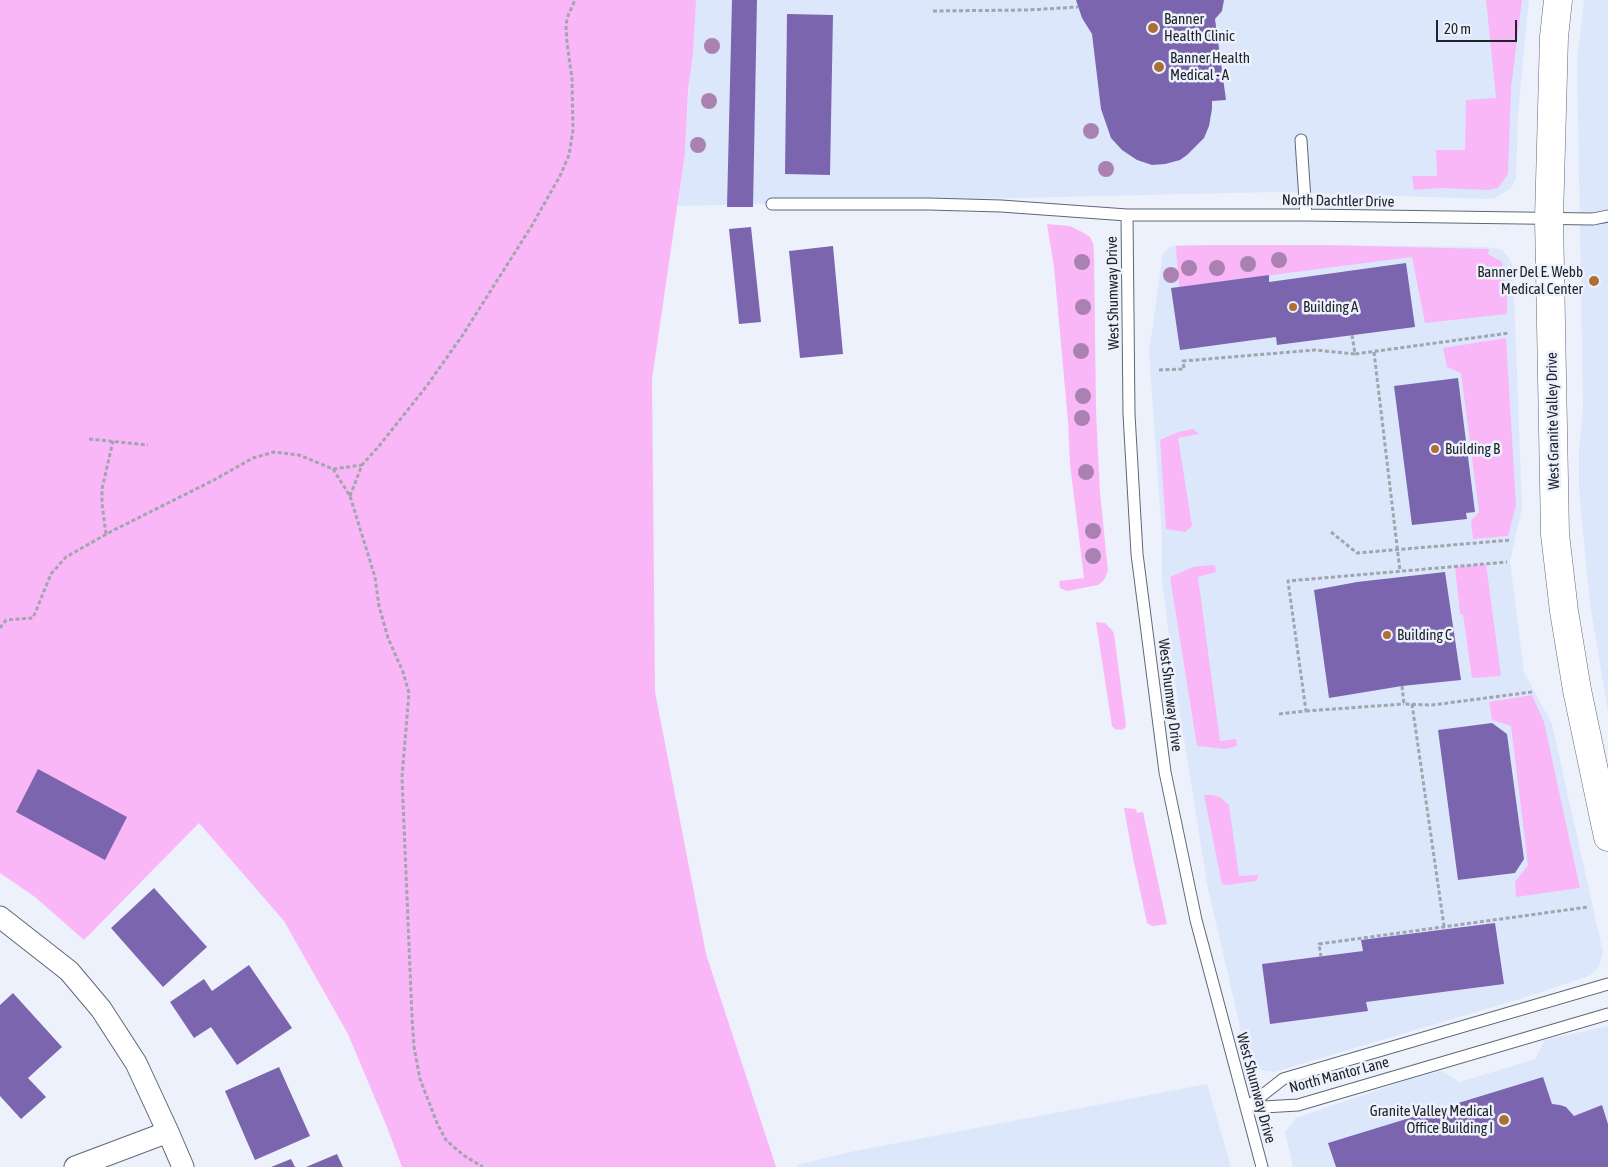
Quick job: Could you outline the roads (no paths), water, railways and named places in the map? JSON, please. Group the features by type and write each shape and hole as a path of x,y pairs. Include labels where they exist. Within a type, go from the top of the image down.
{"street":[{"name":"West Granite Valley Drive","path":"1558,0 1554,37 1549,218 1555,534 1564,611 1577,690 1608,837"},
{"path":"0,917 69,970 101,1009 136,1063 183,1167"},
{"path":"75,1167 168,1132"}],"lane":[{"path":"1301,140 1306,216"},
{"name":"North Dachtler Drive","path":"772,204 1001,206 1127,215 1593,219 1608,216"},
{"name":"West Shumway Drive","path":"1127,215 1129,414 1138,554 1165,772 1196,920 1262,1167"},
{"name":"North Mantor Lane","path":"1246,1108 1283,1079 1608,984"},
{"name":"North Mantor Lane","path":"1246,1108 1298,1105 1608,1014"}],"place":[{"name":"Banner Health Clinic","path":"1153,28"},
{"name":"Banner Health Medical - A","path":"1159,67"},
{"name":"Banner Del E. Webb Medical Center","path":"1594,281"},
{"name":"Building A","path":"1293,307"},
{"name":"Building B","path":"1435,449"},
{"name":"Building C","path":"1387,635"},
{"name":"Granite Valley Medical Office Building I","path":"1504,1120"}]}
